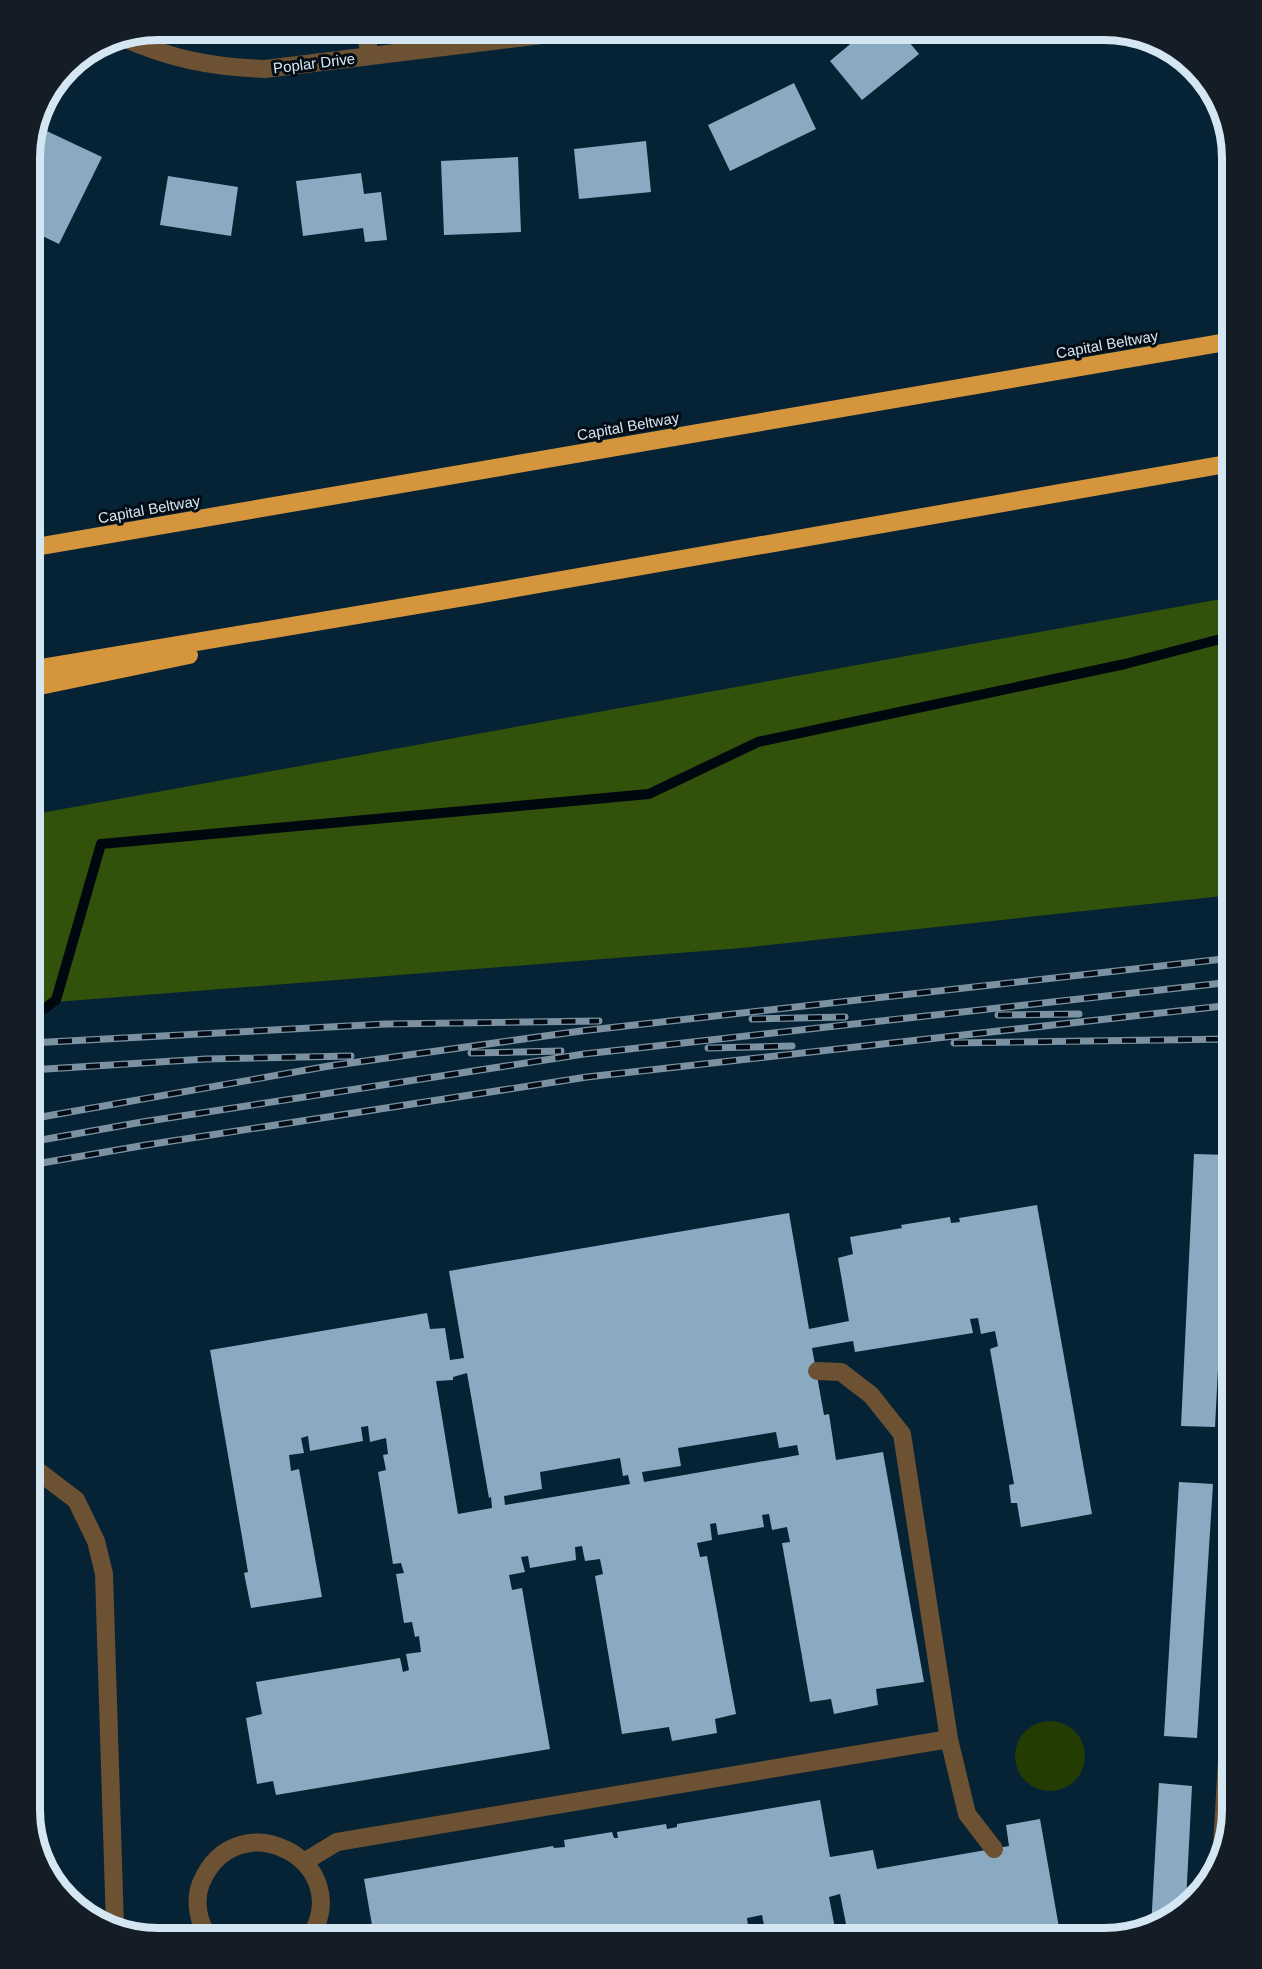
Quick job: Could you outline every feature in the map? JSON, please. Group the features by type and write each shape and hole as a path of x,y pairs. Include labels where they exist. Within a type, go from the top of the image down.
{"highway":[{"name":"Capital Beltway","path":"41,546 1222,343"},
{"path":"41,668 1222,466"},
{"path":"41,686 476,595"}],"street":[{"path":"367,41 370,56"},
{"name":"Poplar Drive","path":"135,43 193,62 265,69 492,41"},
{"path":"817,1371 841,1372 871,1395 902,1434 949,1739 968,1814 994,1849"},
{"path":"40,1473 75,1500 96,1541 104,1574 116,1920"},
{"path":"304,1862 337,1842 949,1739"},
{"path":"202,1928 198,1910 199,1888 207,1870 221,1855 239,1845 260,1841 280,1845 298,1855 311,1870 319,1888 321,1908 315,1928"}],"green space":[{"path":"1222,599 1222,896 742,948 40,1003 41,813"},
{"path":"1050,1721 1069,1727 1079,1737 1085,1756 1079,1775 1069,1785 1050,1791 1031,1785 1021,1775 1015,1756 1021,1737 1031,1727"}],"building":[{"path":"854,41 908,41 919,54 862,100 830,61"},
{"path":"794,83 816,129 730,171 708,125"},
{"path":"45,130 102,157 59,244 41,235 41,151"},
{"path":"646,141 651,192 579,199 574,149"},
{"path":"518,157 521,232 444,235 441,161"},
{"path":"361,173 364,194 381,192 387,240 365,242 363,228 303,236 296,181"},
{"path":"168,176 238,187 231,236 160,225"},
{"path":"1194,1154 1222,1155 1222,1291 1215,1427 1181,1426"},
{"path":"1037,1205 1092,1514 1021,1527 1017,1503 1011,1503 1009,1485 1014,1484 990,1349 998,1346 995,1331 981,1334 978,1318 970,1319 973,1333 855,1352 853,1341 812,1348 824,1415 829,1414 836,1460 883,1452 924,1682 876,1689 878,1705 834,1714 831,1699 810,1702 782,1543 790,1542 787,1527 772,1530 769,1514 762,1515 764,1527 718,1535 716,1523 710,1524 712,1540 697,1543 700,1557 707,1556 736,1714 715,1719 717,1733 672,1741 669,1727 622,1734 595,1576 603,1574 600,1559 585,1561 582,1546 575,1547 576,1560 530,1568 528,1556 521,1557 525,1572 509,1575 512,1590 522,1588 550,1749 276,1795 273,1781 257,1784 246,1718 262,1714 256,1682 400,1658 403,1672 409,1670 406,1654 421,1652 419,1636 415,1637 412,1622 404,1623 396,1574 404,1573 401,1563 393,1564 378,1472 386,1470 383,1455 388,1454 386,1438 370,1442 368,1426 361,1427 363,1441 310,1451 308,1436 301,1438 304,1453 289,1455 291,1471 299,1469 322,1597 251,1608 244,1573 248,1572 210,1350 427,1313 430,1329 445,1328 450,1360 464,1358 449,1271 789,1213 809,1329 849,1321 838,1258 853,1254 850,1237 950,1217 951,1223 960,1222 959,1218","holes":["467,1373 492,1508 458,1514 436,1381 453,1380 453,1377","776,1432 779,1448 797,1445 799,1455 644,1482 642,1472 681,1466 678,1448","620,1458 623,1476 628,1475 630,1484 505,1505 504,1496 542,1489 540,1472"]},
{"path":"1179,1482 1213,1484 1197,1738 1164,1736"},
{"path":"1159,1783 1192,1786 1186,1894 1169,1909 1152,1918"},
{"path":"820,1800 830,1857 873,1850 877,1869 1009,1846 1006,1825 1040,1819 1059,1928 847,1928 840,1894 829,1897 835,1928 765,1928 762,1915 747,1918 748,1926 736,1928 369,1928 372,1925 364,1879 553,1846 554,1848 565,1847 564,1840 612,1832 614,1838 618,1838 617,1832 666,1824 667,1829 677,1827 677,1824"}],"waterway":[{"path":"40,1011 56,1000 101,844 649,794 758,742 1125,664 1222,639"}],"railway":[{"path":"40,1117 329,1066 581,1031 1222,959"},
{"path":"40,1140 142,1122 584,1054 1222,983"},
{"path":"40,1163 587,1077 1222,1006"},
{"path":"998,1015 1079,1014"},
{"path":"752,1019 845,1017"},
{"path":"40,1042 386,1024 599,1021"},
{"path":"954,1043 1222,1039"},
{"path":"708,1048 792,1046"},
{"path":"471,1053 561,1051"},
{"path":"40,1069 206,1059 351,1056"}]}
